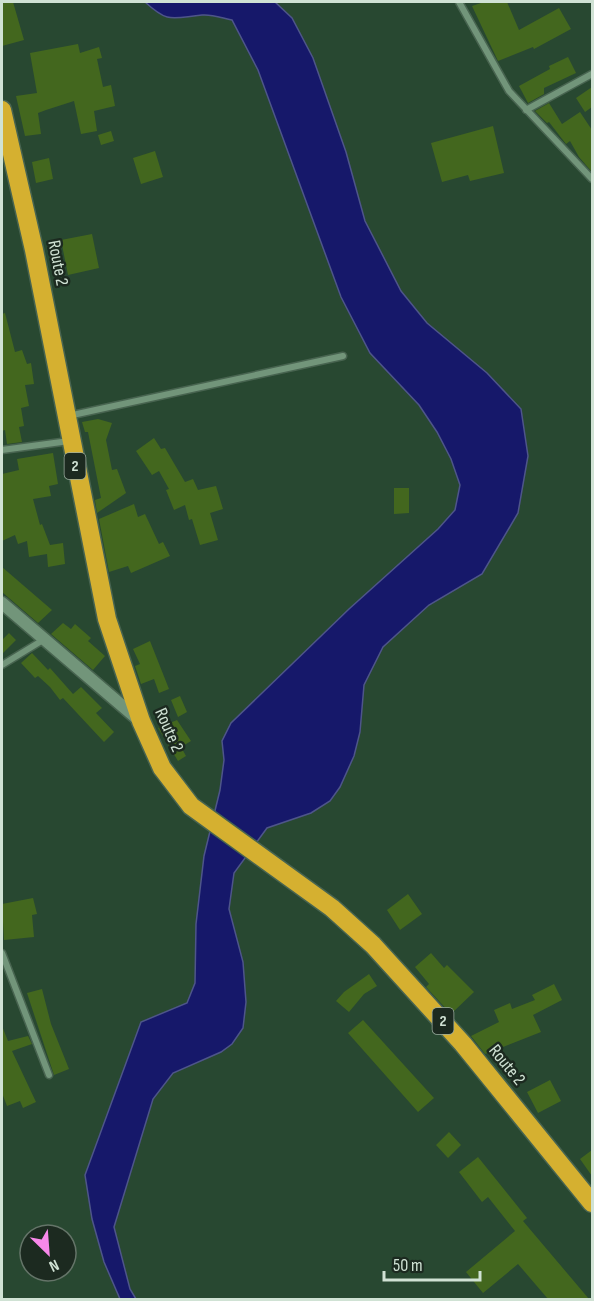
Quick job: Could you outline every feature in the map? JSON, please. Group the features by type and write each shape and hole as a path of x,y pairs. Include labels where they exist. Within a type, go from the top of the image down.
{"highway":[{"name":"Route 2","path":"2,110 34,250 107,619 141,721 162,768 191,806 268,864 332,908 409,982 592,1203"}],"street":[{"path":"459,2 509,92 592,179"},
{"path":"526,110 592,74"},
{"path":"66,416 343,356"},
{"path":"2,450 70,441"},
{"path":"2,603 141,721"},
{"path":"2,665 43,640"},
{"path":"2,953 49,1075"}],"shaded area":[{"path":"145,2 275,2 292,18 313,58 346,152 365,221 401,291 427,323 487,373 521,409 528,456 518,513 482,574 429,605 383,647 364,685 360,732 354,756 340,787 330,801 311,813 267,828 234,873 229,909 243,962 246,1002 243,1028 232,1044 221,1052 173,1073 153,1099 114,1227 130,1289 136,1299 120,1299 104,1262 92,1219 85,1175 141,1022 187,1003 195,983 196,924 204,856 220,790 224,760 222,741 231,723 349,609 438,529 455,510 460,485 451,459 437,432 419,405 370,353 341,297 258,70 232,20 206,15 166,17"}],"building":[{"path":"2,2 13,2 24,40 2,46"},
{"path":"484,2 507,2 519,30 559,8 571,29 534,49 533,47 498,61 472,6"},
{"path":"78,44 80,53 99,47 102,58 97,59 103,87 111,85 115,106 94,111 97,131 81,134 74,101 46,110 38,113 41,134 25,136 16,96 37,93 30,53"},
{"path":"568,57 576,73 544,88 544,94 528,103 519,86 550,69 549,66"},
{"path":"592,87 592,107 585,112 576,98"},
{"path":"549,103 562,124 580,112 592,130 592,172 579,157 570,141 566,144 549,122 547,123 535,111"},
{"path":"493,126 504,173 470,181 468,175 442,182 431,143"},
{"path":"111,131 114,141 101,145 98,135"},
{"path":"155,151 163,177 141,184 133,158"},
{"path":"49,158 53,179 36,183 32,162"},
{"path":"92,234 99,268 68,275 61,240"},
{"path":"5,313 15,352 22,350 27,364 31,363 34,384 25,385 29,406 21,408 24,426 19,427 22,442 7,444 5,430 2,431 2,314"},
{"path":"98,419 112,423 106,440 112,470 117,469 126,493 97,513 95,500 101,498 88,432 85,432 82,422"},
{"path":"154,438 161,449 165,448 185,482 193,479 198,490 216,486 223,509 210,513 218,540 200,545 185,505 174,510 166,490 169,489 159,471 152,475 136,451"},
{"path":"53,453 58,484 49,486 51,496 33,499 40,525 42,524 50,545 63,543 65,564 48,567 47,554 29,557 27,541 18,544 15,535 2,541 2,474 19,470 17,459"},
{"path":"394,488 409,488 409,513 394,514"},
{"path":"134,504 138,517 145,514 159,544 163,542 170,556 131,573 128,566 109,572 99,519"},
{"path":"2,567 52,610 38,623 2,592"},
{"path":"63,623 71,629 75,624 91,638 88,641 105,656 93,670 51,634"},
{"path":"9,633 16,640 2,654 2,640"},
{"path":"150,641 169,689 159,693 154,679 141,684 135,666 140,664 133,649"},
{"path":"32,653 48,670 50,668 73,694 81,687 102,708 96,713 114,732 104,742 63,698 60,700 50,687 38,676 35,678 21,663"},
{"path":"180,696 187,712 178,717 171,700"},
{"path":"177,720 191,741 181,747 186,756 178,761 158,728"},
{"path":"408,894 422,914 400,930 387,910"},
{"path":"33,898 37,914 32,915 34,937 4,940 2,904"},
{"path":"431,953 444,968 447,965 474,992 451,1014 426,987 429,984 415,967"},
{"path":"369,974 377,986 364,994 349,1012 336,1001 344,992"},
{"path":"554,984 562,1000 533,1015 541,1032 485,1054 471,1036 499,1022 494,1010 510,1003 512,1009 535,1000 532,995"},
{"path":"42,989 51,1024 69,1069 54,1075 27,993"},
{"path":"363,1020 434,1098 418,1112 348,1033"},
{"path":"2,1026 8,1041 28,1036 32,1044 12,1051 36,1102 23,1108 20,1101 7,1106 2,1093"},
{"path":"550,1080 561,1101 538,1113 527,1092"},
{"path":"449,1132 461,1145 448,1158 436,1145"},
{"path":"592,1150 592,1176 580,1159"},
{"path":"478,1157 527,1218 523,1221 589,1299 548,1299 518,1264 483,1293 466,1272 515,1231 488,1197 482,1202 459,1172"}]}
